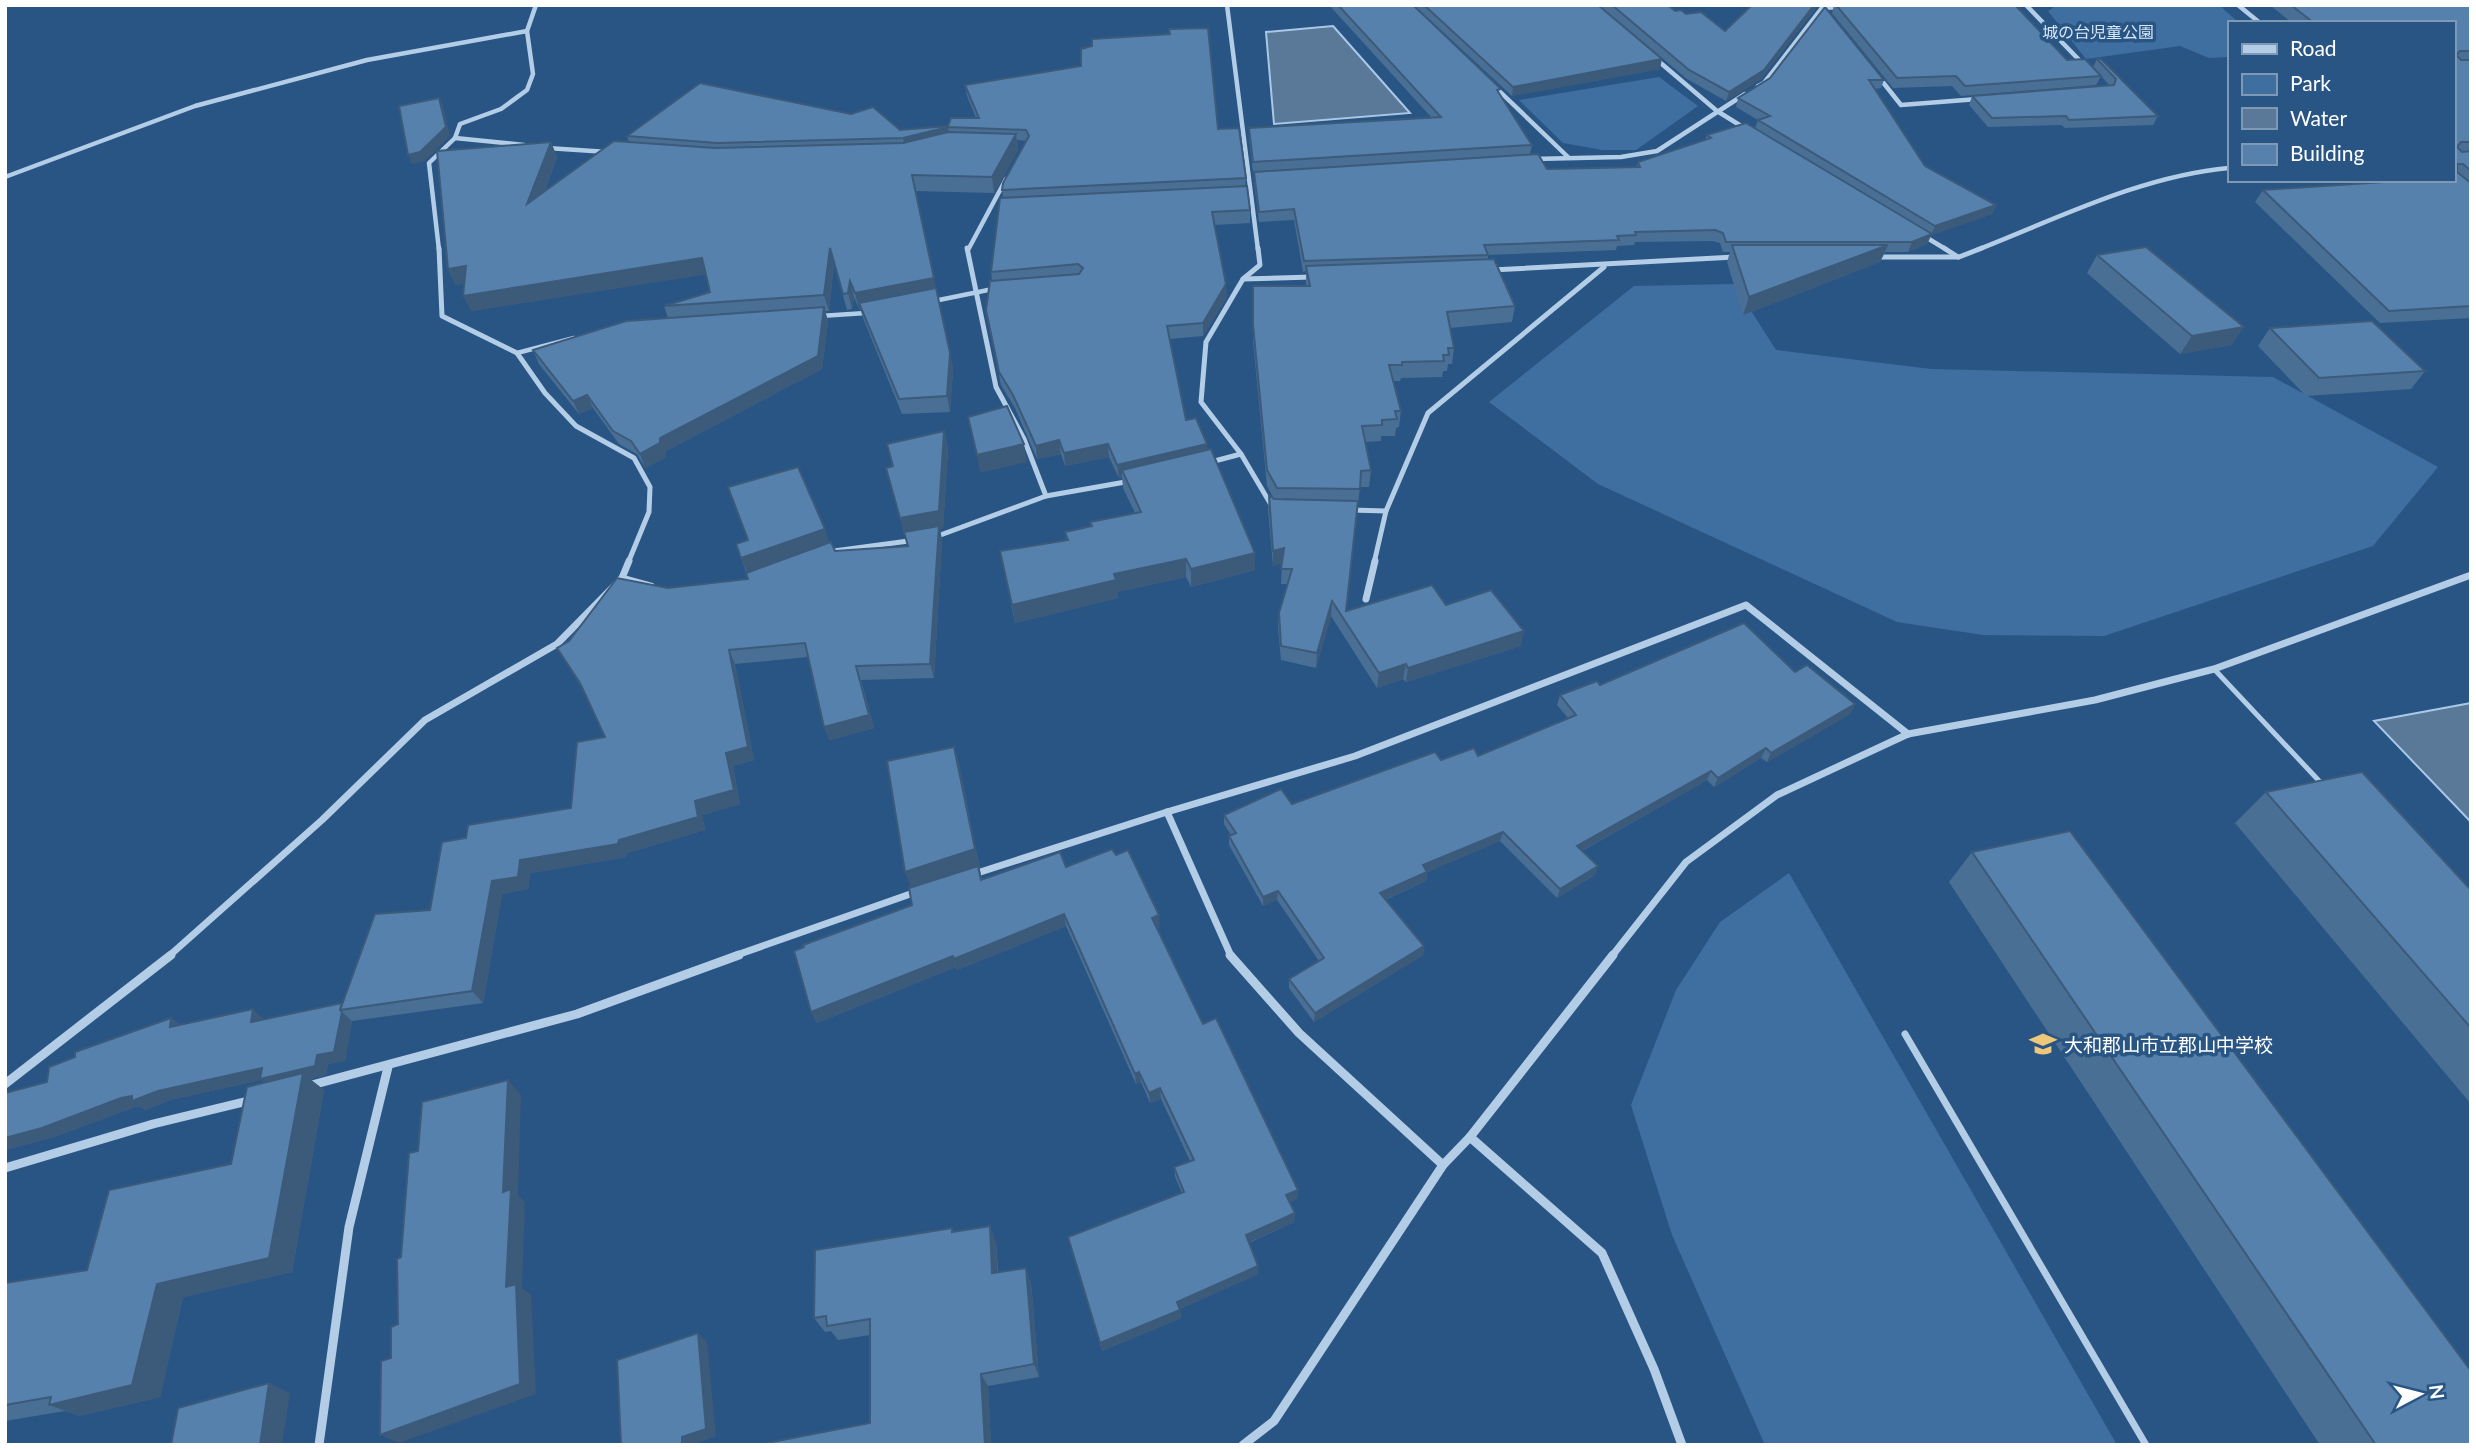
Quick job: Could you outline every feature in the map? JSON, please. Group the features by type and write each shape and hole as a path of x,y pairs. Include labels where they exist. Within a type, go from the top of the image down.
{"street":[{"path":"5,1084 164,961 322,820 425,720 557,644 622,578 649,512 650,486 634,458 576,426 545,393 517,352 442,316 438,227 429,163 455,138 460,124 501,108 527,90 533,74 527,31 536,5"},
{"path":"1227,5 1261,265 1243,279 1206,342 1200,402 1241,454 1274,509 1288,509"},
{"path":"2026,5 2090,71"},
{"path":"2238,5 2258,21"},
{"path":"1527,159 1621,157 1657,151 1764,83 1822,8 1847,7"},
{"path":"1822,8 1831,19"},
{"path":"5,177 195,106 367,60 527,31"},
{"path":"1655,58 1717,111 1752,132"},
{"path":"1875,72 1901,105 1983,98"},
{"path":"1489,81 1568,157"},
{"path":"455,138 531,146"},
{"path":"544,147 612,152"},
{"path":"1863,257 1959,257 2157,180 2196,171 2228,168"},
{"path":"1249,177 1263,176"},
{"path":"1007,177 967,247 996,387 1024,439 1046,496"},
{"path":"1237,194 1250,194"},
{"path":"990,207 1003,207"},
{"path":"1913,230 1959,257"},
{"path":"1480,271 1605,266 1699,257 1740,257"},
{"path":"1366,599 1386,511 1428,413 1605,266"},
{"path":"1243,279 1326,276"},
{"path":"1204,464 1241,454"},
{"path":"831,552 936,537 1046,496 1142,479"},
{"path":"1344,510 1386,511"},
{"path":"1243,1445 1274,1421 1443,1165 1470,1137 1686,862 1777,795 1908,734 2095,700 2214,669 2471,575"},
{"path":"622,578 658,587"},
{"path":"957,879 1355,756 1746,605 1908,734"},
{"path":"1167,812 1231,956 1299,1033 1443,1165"},
{"path":"296,1089 388,1067 577,1014 852,913 931,888"},
{"path":"319,1445 349,1227 388,1067"},
{"path":"5,1168 153,1124 257,1099"},
{"path":"1470,1137 1602,1253 1654,1369 1682,1445"}],"lane":[{"path":"923,303 977,290 1003,289"},
{"path":"816,316 878,311"},
{"path":"517,352 583,336"},
{"path":"2214,669 2326,789"},
{"path":"1905,1034 2146,1445"}],"green space":[{"name":"城の台児童公園","path":"2219,5 2237,21 2228,21 2228,57 2209,58 2180,46 2086,59 2048,11 2054,7"},
{"path":"1659,77 1698,106 1636,150 1602,150 1563,143 1519,100"},
{"path":"1734,284 1776,350 1931,369 2273,377 2438,467 2373,546 2104,636 1983,635 1897,622 1598,484 1489,402 1634,286"},
{"path":"1789,873 2117,1445 1765,1445 1672,1235 1631,1105 1676,990 1720,922"}],"water":[{"path":"1333,26 1410,113 1274,124 1266,32"},
{"path":"2471,703 2471,820 2470,821 2374,721"}],"building":[{"path":"1338,5 1413,5 1501,89 1497,90 1532,145 1253,162 1249,128 1441,117"},
{"path":"1424,5 1598,5 1662,59 1513,87"},
{"path":"1612,5 1668,5 1675,11 1681,10 1686,14 1701,12 1725,31 1752,5 1814,5 1764,70 1729,92 1689,70"},
{"path":"1836,5 2015,5 2067,60 2085,59 2101,76 1965,86 1956,76 1897,78"},
{"path":"2291,5 2471,5 2471,51 2460,51 2456,55 2461,60 2471,60 2471,142 2461,142 2457,147 2462,152 2471,151 2471,171 2463,164 2457,164 2457,172 2471,183 2471,306 2389,311 2263,190 2386,182 2455,182 2455,21 2311,21"},
{"path":"1825,7 1884,80 1869,80 1925,166 1996,205 1935,226 1758,120 1770,116 1738,98 1770,78"},
{"path":"1208,28 1218,129 1239,128 1246,178 1002,190 1003,183 1029,136 1026,130 948,127 903,138 717,143 627,136 700,83 851,114 873,107 900,130 948,126 951,118 979,118 965,85 1081,66 1081,49 1092,46 1092,39 1170,34 1169,29"},
{"path":"2097,59 2101,59 2158,116 2069,120 2066,116 1992,118 1972,96 2114,85 2116,79"},
{"path":"439,98 446,127 420,152 408,155 399,106"},
{"path":"1746,123 1932,234 1912,242 1726,242 1723,233 1715,230 1635,232 1636,235 1617,236 1619,240 1484,245 1488,255 1304,261 1294,209 1259,212 1254,172 1538,154 1547,169 1640,167 1638,162 1711,138 1707,135"},
{"path":"948,132 1016,134 992,177 912,175 934,278 855,293 850,281 848,293 843,294 830,248 824,295 664,306 710,292 702,258 463,296 466,266 448,269 437,151 551,142 527,204 614,141 715,148 903,143"},
{"path":"1247,186 1250,210 1212,212 1226,284 1203,323 1167,326 1186,420 1196,418 1207,444 1117,465 1108,444 1064,453 1059,440 1036,446 1013,395 999,372 986,310 990,281 1079,274 1083,268 1078,264 991,272 1000,198"},
{"path":"1732,245 1888,245 1749,297"},
{"path":"2146,247 2244,327 2192,336 2097,255"},
{"path":"1494,259 1515,306 1447,312 1454,348 1448,348 1449,355 1443,355 1444,361 1389,365 1401,411 1395,411 1397,419 1382,420 1382,425 1362,426 1371,470 1361,471 1360,489 1277,488 1267,470 1253,325 1253,286 1310,286 1306,266"},
{"path":"936,288 950,353 947,396 899,399 859,303"},
{"path":"824,307 818,356 660,438 660,443 640,454 631,441 613,431 587,395 573,401 533,350 626,321"},
{"path":"2372,321 2425,371 2319,378 2270,328"},
{"path":"1007,406 1024,444 977,455 968,417"},
{"path":"944,431 939,511 900,518 886,468 893,466 887,444"},
{"path":"1211,449 1255,553 1191,569 1186,559 1114,574 1116,580 1012,605 1000,551 1068,540 1065,532 1092,526 1090,522 1141,512 1122,470"},
{"path":"798,467 825,529 741,558 736,544 748,540 728,487"},
{"path":"1269,495 1274,499 1358,501 1346,611 1432,585 1446,605 1491,590 1524,631 1408,668 1406,664 1379,673 1332,601 1317,653 1281,646 1279,613 1292,569 1281,569 1284,548 1273,551"},
{"path":"939,526 930,664 856,666 869,715 824,727 805,643 729,650 748,747 726,753 734,790 695,801 698,817 619,840 618,844 520,860 518,877 492,881 472,991 340,1010 375,914 430,910 442,842 466,838 468,825 571,808 577,742 605,737 580,683 557,648 569,641 617,578 668,588 748,579 746,573 831,542 835,551 908,546 904,532"},
{"path":"1744,623 1795,672 1807,665 1855,704 1771,753 1766,748 1718,778 1711,771 1577,846 1598,866 1560,889 1503,832 1423,865 1427,872 1380,893 1424,946 1315,1013 1289,979 1324,958 1278,891 1263,897 1229,836 1236,833 1224,815 1281,789 1292,804 1435,752 1441,760 1474,748 1478,756 1576,715 1560,695 1597,681 1600,685"},
{"path":"954,747 975,849 905,872 887,761"},
{"path":"2362,772 2471,890 2471,1028 2266,792"},
{"path":"2070,831 2471,1371 2471,1445 2376,1445 1972,852"},
{"path":"1112,849 1116,855 1128,850 1159,915 1152,918 1203,1024 1216,1018 1298,1190 1286,1195 1295,1213 1246,1235 1258,1266 1177,1302 1180,1310 1100,1343 1068,1237 1184,1192 1174,1167 1194,1160 1160,1088 1149,1093 1139,1072 1135,1074 1064,914 954,959 953,956 811,1012 794,951 804,947 803,945 912,905 909,888 978,866 981,880 1060,852 1066,867"},
{"path":"342,1003 334,1052 317,1055 315,1066 260,1079 262,1068 158,1091 132,1101 132,1096 121,1098 42,1128 5,1138 5,1093 47,1082 49,1067 75,1057 75,1052 171,1018 170,1027 253,1009 251,1022"},
{"path":"303,1073 269,1258 157,1284 132,1385 49,1405 51,1397 5,1405 5,1283 87,1270 109,1190 231,1164 247,1087"},
{"path":"508,1080 503,1192 511,1189 506,1287 516,1284 520,1384 380,1435 381,1361 391,1358 391,1327 398,1324 397,1259 401,1257 409,1153 418,1151 422,1102"},
{"path":"990,1226 992,1273 1026,1268 1034,1364 981,1374 985,1445 767,1445 870,1423 870,1319 827,1326 826,1316 814,1318 815,1250 952,1228 952,1232"},
{"path":"698,1333 706,1429 682,1437 682,1445 621,1445 617,1360"},
{"path":"269,1383 260,1445 171,1445 178,1408"}],"place":[{"name":"大和郡山市立郡山中学校","path":"2043,1044"}]}
